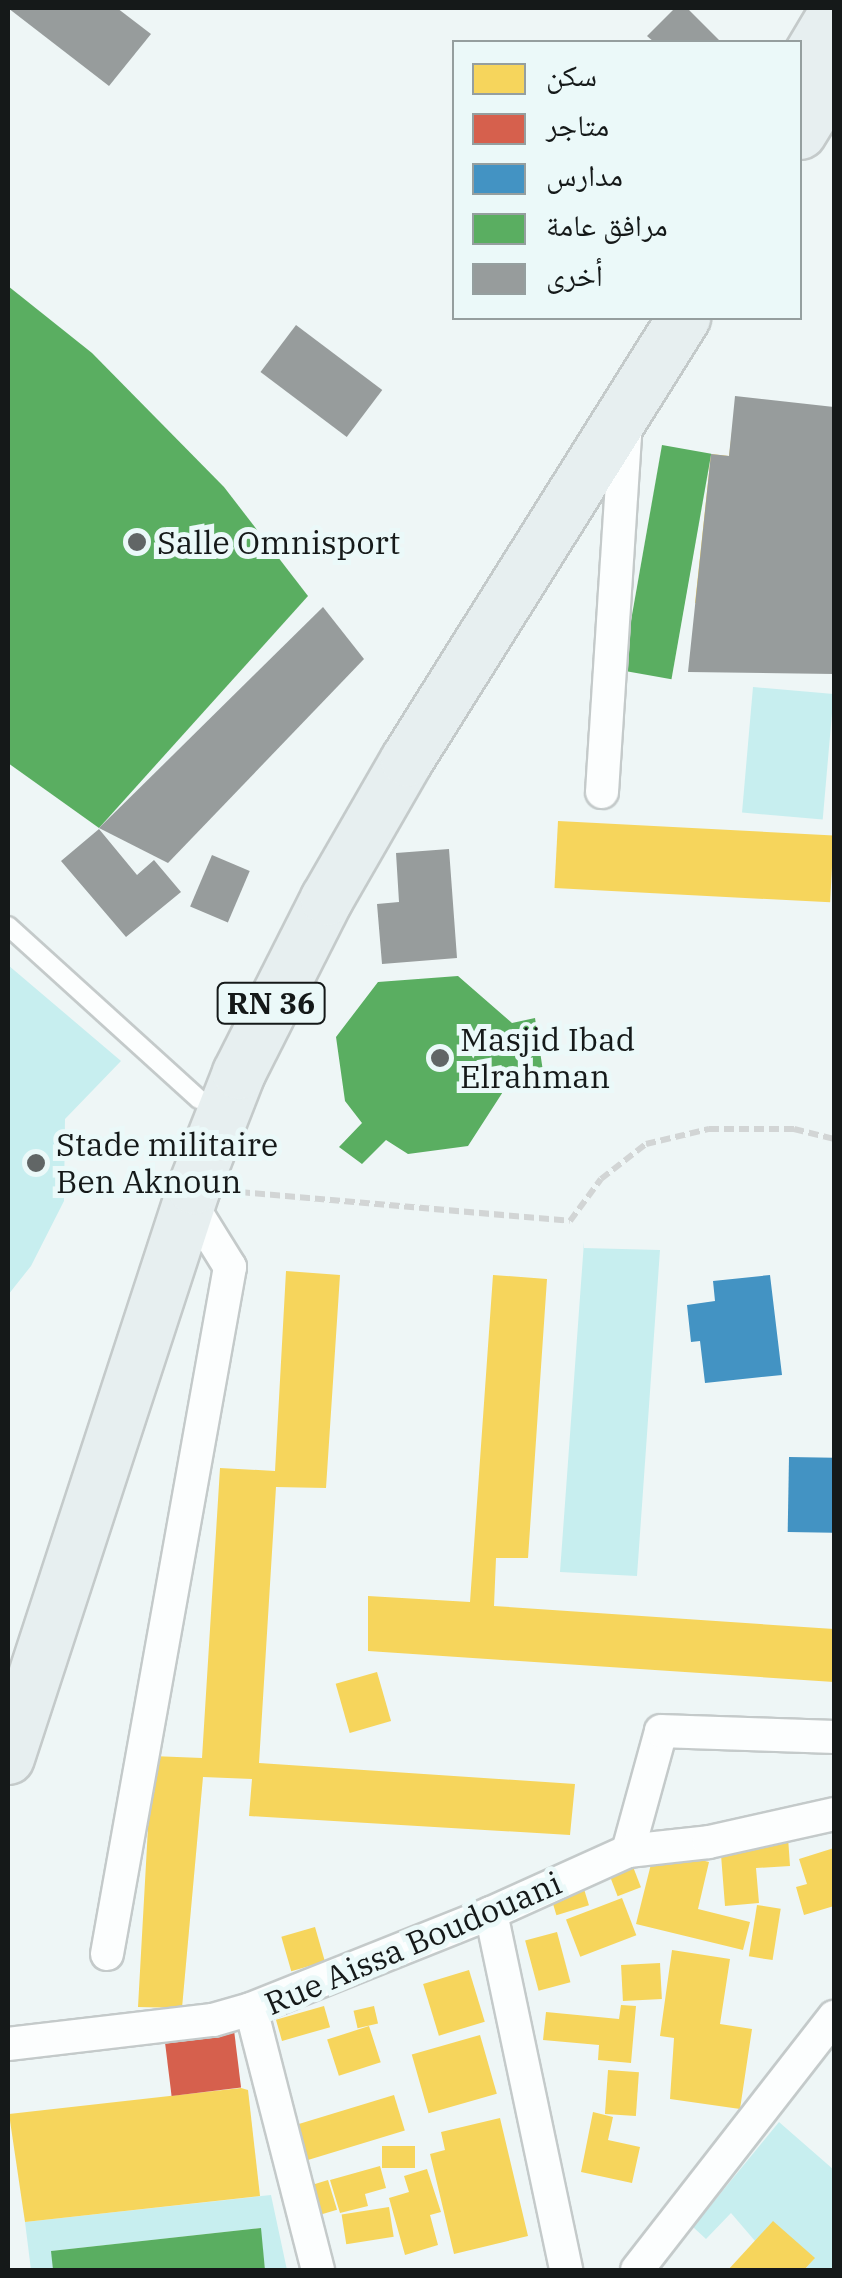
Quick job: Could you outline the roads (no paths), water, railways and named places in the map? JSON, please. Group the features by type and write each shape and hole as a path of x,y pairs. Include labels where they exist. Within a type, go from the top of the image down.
{"main road":[{"path":"802,69 834,16"},
{"path":"802,131 834,78"},
{"name":"RN 36","path":"8,1684 199,1099 257,974 352,801 648,320"},
{"name":"RN 36","path":"8,1758 191,1194 238,1073 327,899 407,760 683,320"}],"street":[{"path":"602,792 628,408"},
{"path":"107,1954 230,1266 191,1194"},
{"path":"628,1851 661,1731 834,1738"},
{"name":"Rue Aissa Boudouani","path":"318,2270 251,2009 491,1914 628,1851 709,1842 834,1814"},
{"path":"491,1914 566,2270"},
{"path":"8,2044 212,2020 251,2009"},
{"path":"638,2270 829,2034"}],"lane":[{"path":"8,926 199,1099"}],"place":[{"name":"Salle Omnisport","path":"137,542"},
{"name":"Masjid Ibad Elrahman","path":"440,1058"},
{"name":"Stade militaire Ben Aknoun","path":"36,1163"}]}
